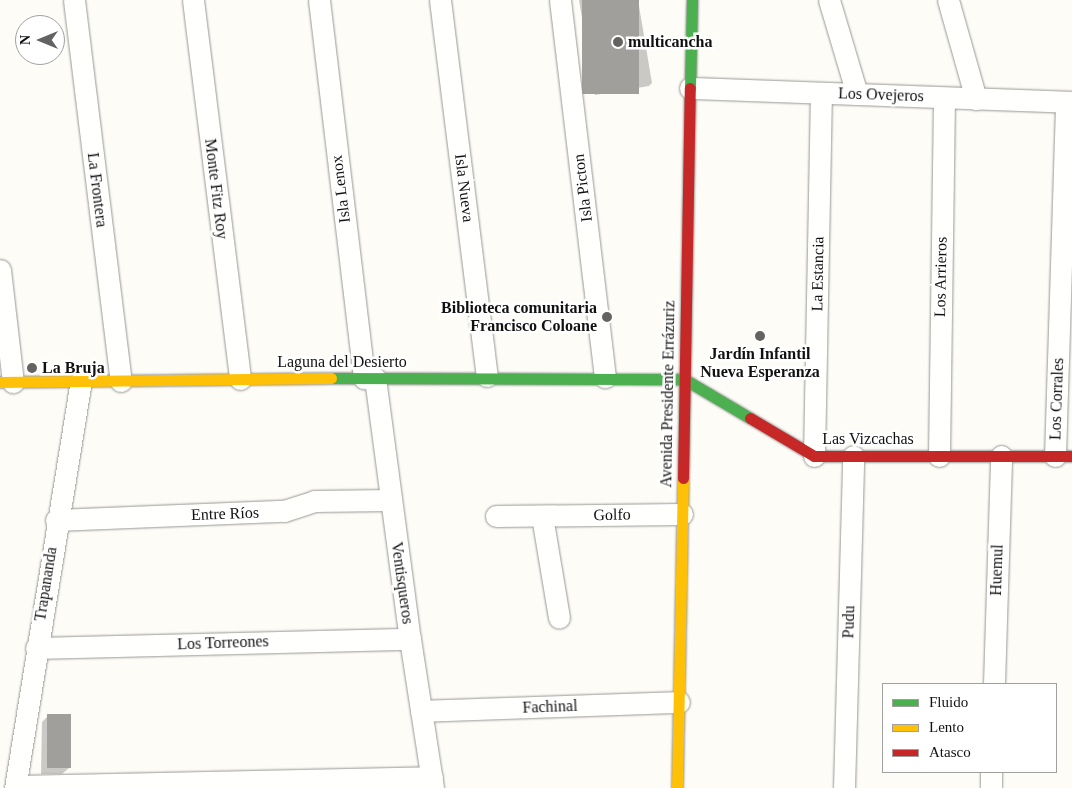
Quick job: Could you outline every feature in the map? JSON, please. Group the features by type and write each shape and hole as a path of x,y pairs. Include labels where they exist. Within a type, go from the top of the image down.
{"street":[{"name":"La Frontera","path":"74,0 121,381"},
{"name":"Monte Fitz Roy","path":"193,0 240,379"},
{"name":"Isla Lenox","path":"319,0 370,378"},
{"name":"Isla Nueva","path":"440,0 487,376"},
{"name":"Isla Picton","path":"560,0 606,377"},
{"name":"Avenida Presidente Errázuriz","path":"677,788 692,0"},
{"path":"829,0 857,94"},
{"path":"948,0 976,99"},
{"name":"Los Ovejeros","path":"690,88 1069,102"},
{"name":"La Estancia","path":"814,456 821,93"},
{"name":"Los Arrieros","path":"939,456 944,98"},
{"name":"Los Corrales","path":"1064,456 1069,102"},
{"path":"0,270 7,382"},
{"name":"Laguna del Desierto","path":"7,382 487,376 684,379"},
{"name":"Ventisqueros","path":"370,378 391,500 410,638 433,782"},
{"name":"Las Vizcachas","path":"684,379 814,456 1064,456"},
{"name":"Trapananda","path":"15,787 56,520 81,381"},
{"name":"Pudu","path":"844,788 853,456"},
{"name":"Huemul","path":"994,683 1001,456"},
{"name":"Entre Ríos","path":"56,520 284,511 314,501 391,500"},
{"name":"Golfo","path":"496,516 682,514"},
{"path":"542,516 559,618"},
{"name":"Los Torreones","path":"36,648 410,638"},
{"name":"Fachinal","path":"421,711 679,702"},
{"path":"991,773 991,788"},
{"path":"15,787 433,782"}],"building":[{"name":"multicancha","path":"582,0 639,0 639,94 582,94"},
{"path":"47,714 71,714 71,768 47,768"}],"traffic: fast":[{"path":"690,88 692,0"},
{"path":"331,378 684,379 750,418"}],"traffic: slow":[{"path":"0,382 331,378"},
{"path":"677,788 683,478"}],"traffic: jam":[{"path":"683,478 690,88"},
{"path":"750,418 814,456 1072,456"}],"place":[{"name":"multicancha","path":"618,42"},
{"name":"Biblioteca comunitaria Francisco Coloane","path":"607,317"},
{"name":"Jardín Infantil Nueva Esperanza","path":"760,336"},
{"name":"La Bruja","path":"32,368"}]}
